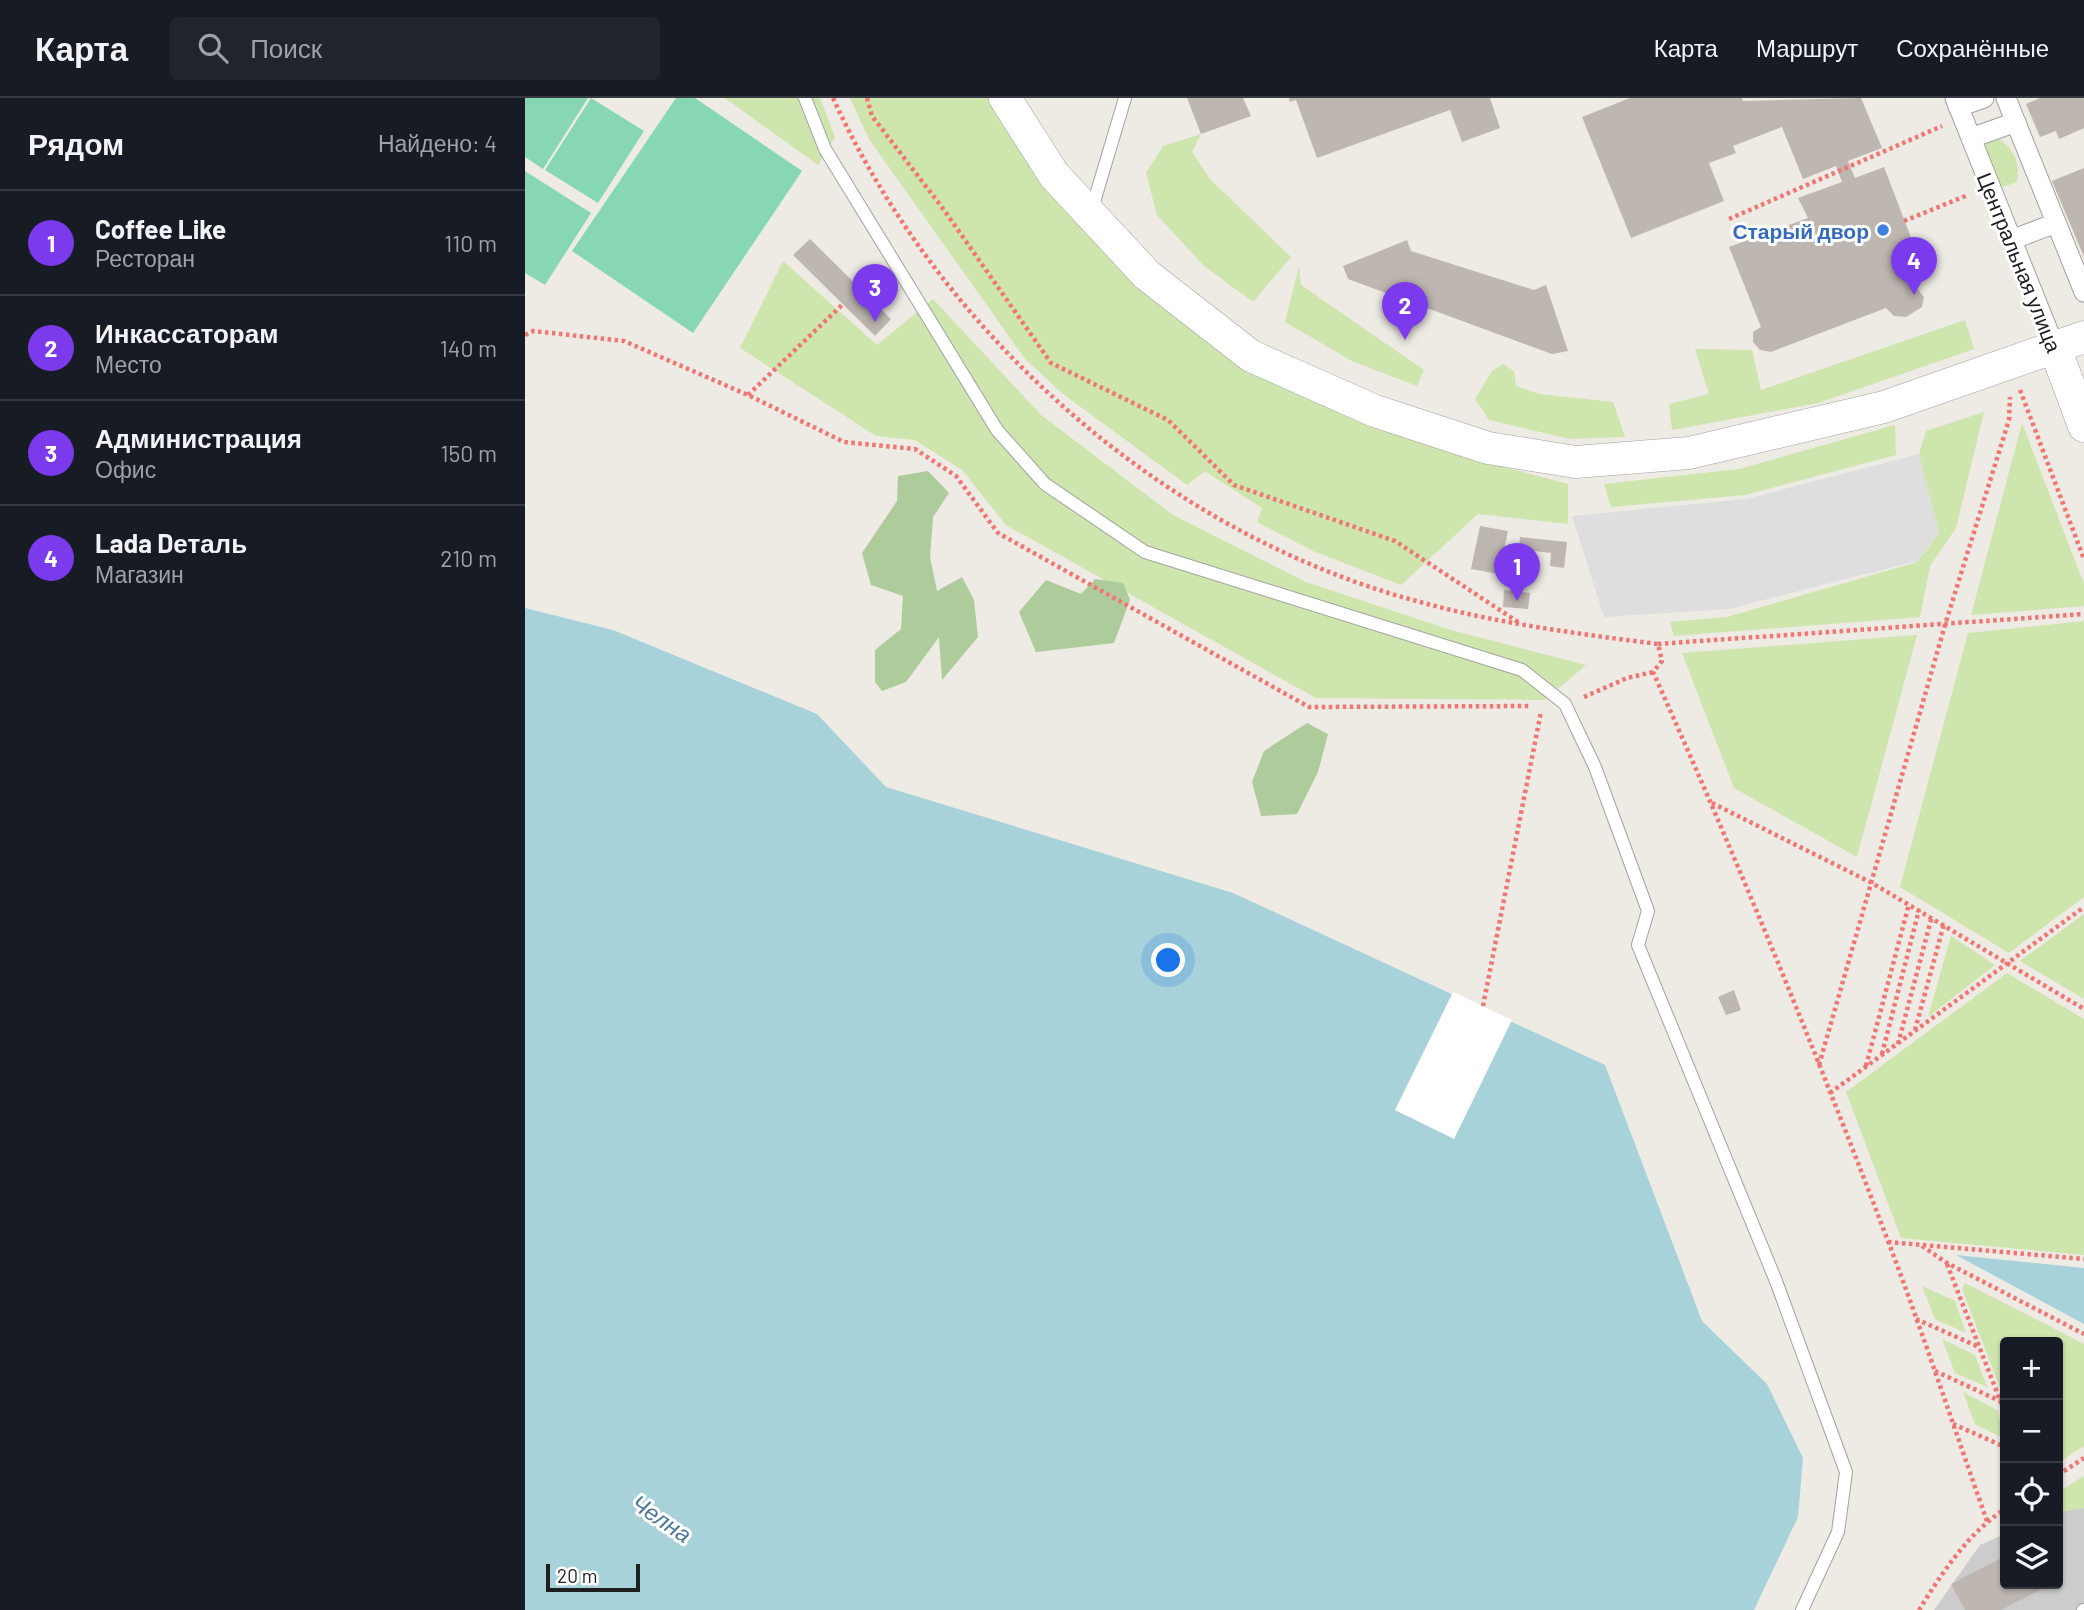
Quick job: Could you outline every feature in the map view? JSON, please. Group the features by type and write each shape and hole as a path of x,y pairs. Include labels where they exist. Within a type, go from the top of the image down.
{"street":[{"path":"1005,98 1054,175 1147,275 1251,356 1375,411 1488,448 1576,462 1689,453 1884,407 2011,365 2084,337"},
{"path":"1958,108 1984,98"},
{"path":"2006,98 2084,292"},
{"name":"Центральная улица","path":"1958,108 2084,426"},
{"path":"1971,138 2016,122"},
{"path":"2011,240 2056,223"}],"lane":[{"path":"805,98 825,149 997,430 1045,484 1145,552 1522,670 1565,704 1595,767 1648,911 1638,945 1776,1281 1846,1472 1837,1532 1802,1610"},
{"path":"1090,215 1125,98"}],"path":[{"path":"834,98 859,155 909,231 968,308 1040,387 1097,436 1157,479 1228,524 1317,566 1422,603 1525,626 1658,644 2084,614"},
{"path":"867,98 872,116 944,210 1051,363 1168,421 1234,485 1395,541 1525,626"},
{"path":"1729,219 1958,108"},
{"path":"1904,221 1990,186"},
{"path":"748,395 843,304"},
{"path":"525,335 533,331 624,341 748,395 844,442 915,449 956,476 998,533 1309,707 1542,706 1483,1006"},
{"path":"2011,365 2084,559"},
{"path":"1819,1066 1945,625 2008,420 2011,365"},
{"path":"1565,704 1627,678 1653,672 1662,661 1658,644"},
{"path":"1653,672 1712,803 1830,1093 1888,1242 1987,1521"},
{"path":"1712,803 1873,883 2084,1009"},
{"path":"1866,1067 1909,904"},
{"path":"1830,1093 2084,907"},
{"path":"1882,1055 1919,910"},
{"path":"1898,1044 1931,916"},
{"path":"1915,1031 1944,924"},
{"path":"1888,1242 2084,1259"},
{"path":"1921,1245 1947,1263 2084,1334"},
{"path":"1947,1263 2001,1400"},
{"path":"1916,1319 1980,1347"},
{"path":"1934,1371 2000,1401"},
{"path":"1953,1424 2000,1445"},
{"path":"2063,1472 2084,1458"},
{"path":"1919,1610 1941,1575 1987,1521 2000,1512"}],"shaded area":[{"path":"1919,454 1939,533 1917,561 1728,609 1604,617 1572,516 1746,499"},
{"path":"2084,1508 2084,1610 1934,1610 1980,1545 2000,1536 2000,1589 2063,1589 2063,1511"}],"green space":[{"path":"525,98 588,98 543,169 525,157"},
{"path":"591,98 644,131 598,203 545,170"},
{"path":"676,98 695,98 802,171 693,333 572,251"},
{"path":"725,98 820,98 835,137 818,165"},
{"path":"850,98 996,98 1089,228 1358,420 1459,455 1568,484 1568,524 1478,514 1401,585 1313,551 1257,522 1262,508 1205,471 1187,485 1063,394 1025,359 869,139"},
{"path":"1201,134 1192,152 1210,179 1291,257 1253,302 1204,266 1157,215 1146,173 1163,146"},
{"path":"2000,139 2013,153 2018,169 2017,182 2003,187 1995,178 1986,150 1986,144"},
{"path":"525,171 591,213 545,285 525,273"},
{"path":"783,261 877,345 933,299 1041,415 1173,515 1306,582 1451,630 1586,665 1545,700 1316,698 1006,525 962,470 915,440 876,436 740,348"},
{"path":"1299,266 1301,285 1424,370 1417,386 1352,361 1285,322"},
{"path":"1965,320 1974,349 1818,403 1672,430 1669,404 1709,394 1695,349 1752,350 1761,390"},
{"path":"1503,364 1514,371 1516,386 1539,394 1613,402 1625,437 1570,439 1489,420 1475,399 1492,371"},
{"path":"1984,412 1956,528 1930,566 1920,617 1674,636 1670,622 1727,617 1917,562 1939,533 1919,454 1926,431"},
{"path":"2022,423 2084,584 2084,606 1971,615"},
{"path":"1895,425 1896,455 1745,495 1611,507 1604,484 1739,469"},
{"path":"928,471 949,493 933,517 930,557 937,591 962,577 974,600 978,637 942,680 939,637 906,682 882,691 875,682 875,650 901,629 903,596 871,585 862,553 897,501 898,476"},
{"path":"1095,579 1123,583 1130,600 1114,643 1036,652 1019,612 1046,580 1081,594"},
{"path":"2084,621 2084,897 2009,953 1900,887 1968,633"},
{"path":"1917,635 1857,857 1734,788 1682,653"},
{"path":"1307,723 1328,734 1318,772 1297,814 1261,816 1252,782 1264,751"},
{"path":"2084,914 2084,999 2020,961"},
{"path":"1951,936 1995,965 1928,1017"},
{"path":"2007,973 2084,1019 2084,1255 1901,1238 1846,1092"},
{"path":"1965,1283 2084,1344 2084,1446 2063,1460 2063,1337 2000,1337 2000,1388 1962,1289"},
{"path":"1922,1286 1955,1301 1966,1333 1935,1319"},
{"path":"1942,1339 1975,1355 1987,1387 1955,1373"},
{"path":"1963,1392 1997,1410 2000,1436 1975,1424"},
{"path":"2084,1476 2084,1508 2063,1511 2063,1489"}],"water":[{"name":"Челна","path":"525,608 613,630 817,714 886,787 1233,893 1605,1065 1702,1321 1767,1384 1803,1458 1798,1517 1754,1610 525,1610"},
{"path":"1956,1255 2084,1268 2084,1324"}],"pier":[{"path":"1453,992 1512,1020 1454,1139 1395,1110"}],"building":[{"path":"1187,98 1243,98 1251,116 1201,134"},
{"path":"1289,98 1490,98 1500,128 1462,142 1450,110 1317,158 1296,100 1290,102"},
{"path":"1630,98 1742,98 1743,101 1861,98 1882,148 1848,161 1855,178 1884,167 1925,274 1909,279 1924,297 1922,307 1906,317 1894,316 1886,308 1771,352 1760,350 1753,342 1753,332 1761,327 1729,247 1808,218 1798,198 1842,182 1836,166 1803,179 1782,127 1733,146 1736,153 1709,163 1724,201 1631,238 1582,117"},
{"path":"2040,98 2084,98 2084,128 2059,139 2056,131 2040,137 2026,104"},
{"path":"2084,168 2084,257 2052,181"},
{"path":"810,239 891,319 875,336 793,255"},
{"path":"1407,240 1411,251 1534,290 1546,285 1568,351 1552,354 1348,279 1343,266"},
{"path":"1480,526 1508,531 1499,574 1471,569"},
{"path":"1520,537 1567,542 1564,568 1550,566 1551,553 1519,549"},
{"path":"1504,590 1530,593 1528,609 1503,607"},
{"path":"1734,990 1741,1010 1726,1015 1718,997"},
{"path":"2000,1559 2000,1589 2042,1589 2001,1610 1965,1610 1951,1584"}],"place":[{"name":"Старый двор","path":"1883,230"},
{"name":"Lada Dеталь","path":"1914,295"},
{"name":"Администрация","path":"875,322"},
{"name":"Инкассаторам","path":"1405,340"},
{"name":"Coffee Like","path":"1517,601"}]}
